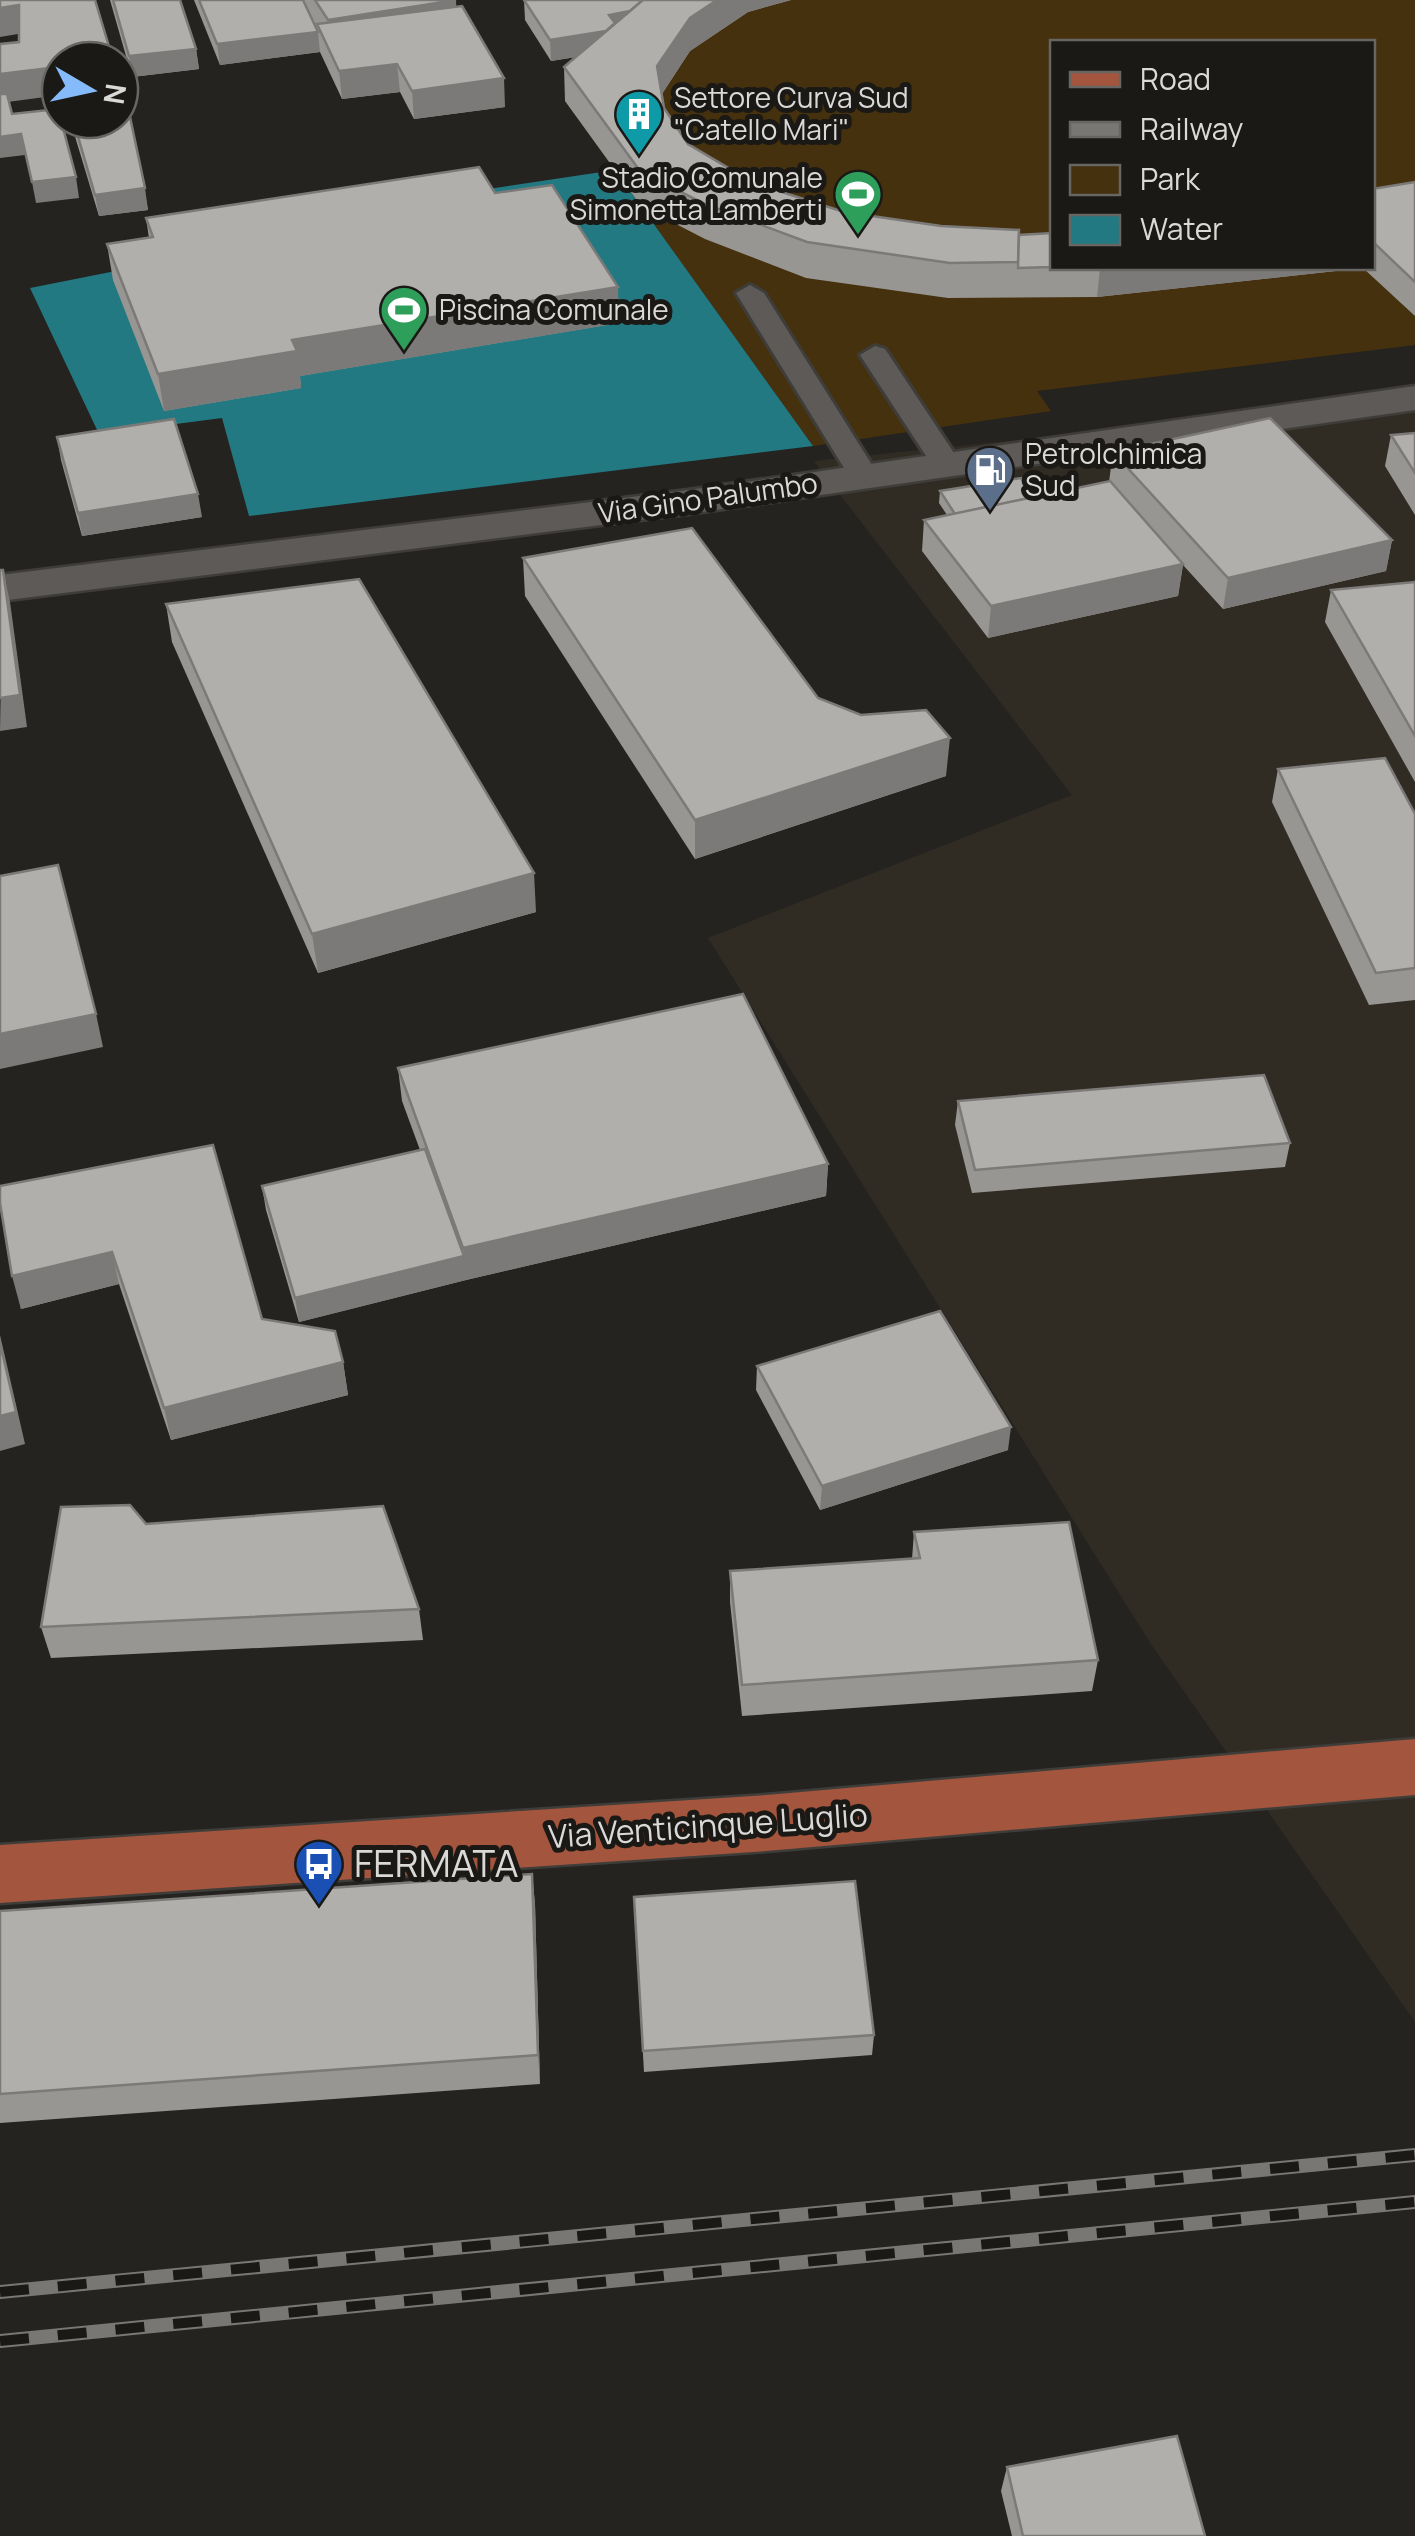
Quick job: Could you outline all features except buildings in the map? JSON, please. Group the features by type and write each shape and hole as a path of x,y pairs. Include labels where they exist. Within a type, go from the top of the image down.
{"main road":[{"name":"Via Venticinque Luglio","path":"0,1874 766,1823 1415,1767"}],"street":[{"name":"Via Gino Palumbo","path":"0,588 688,502 1415,398"}],"lane":[{"path":"750,292 864,476"},
{"path":"875,355 947,465"}],"shaded area":[{"path":"1415,399 1415,2022 1151,1644 708,938 1072,795 814,461"}],"green space":[{"name":"Stadio Comunale Simonetta Lamberti","path":"682,0 1415,0 1415,345 1037,391 1051,411 813,446 565,101"}],"water":[{"name":"Piscina Comunale","path":"615,170 813,446 249,516 222,418 99,434 30,288 156,263 149,240"}],"railway":[{"path":"0,2292 1415,2155"},
{"path":"0,2341 1415,2202"}],"place":[{"name":"Settore Curva Sud \"Catello Mari\"","path":"639,156"},
{"name":"Stadio Comunale Simonetta Lamberti","path":"858,236"},
{"name":"Piscina Comunale","path":"404,352"},
{"name":"Petrolchimica Sud","path":"990,512"},
{"name":"FERMATA","path":"319,1906"}]}
